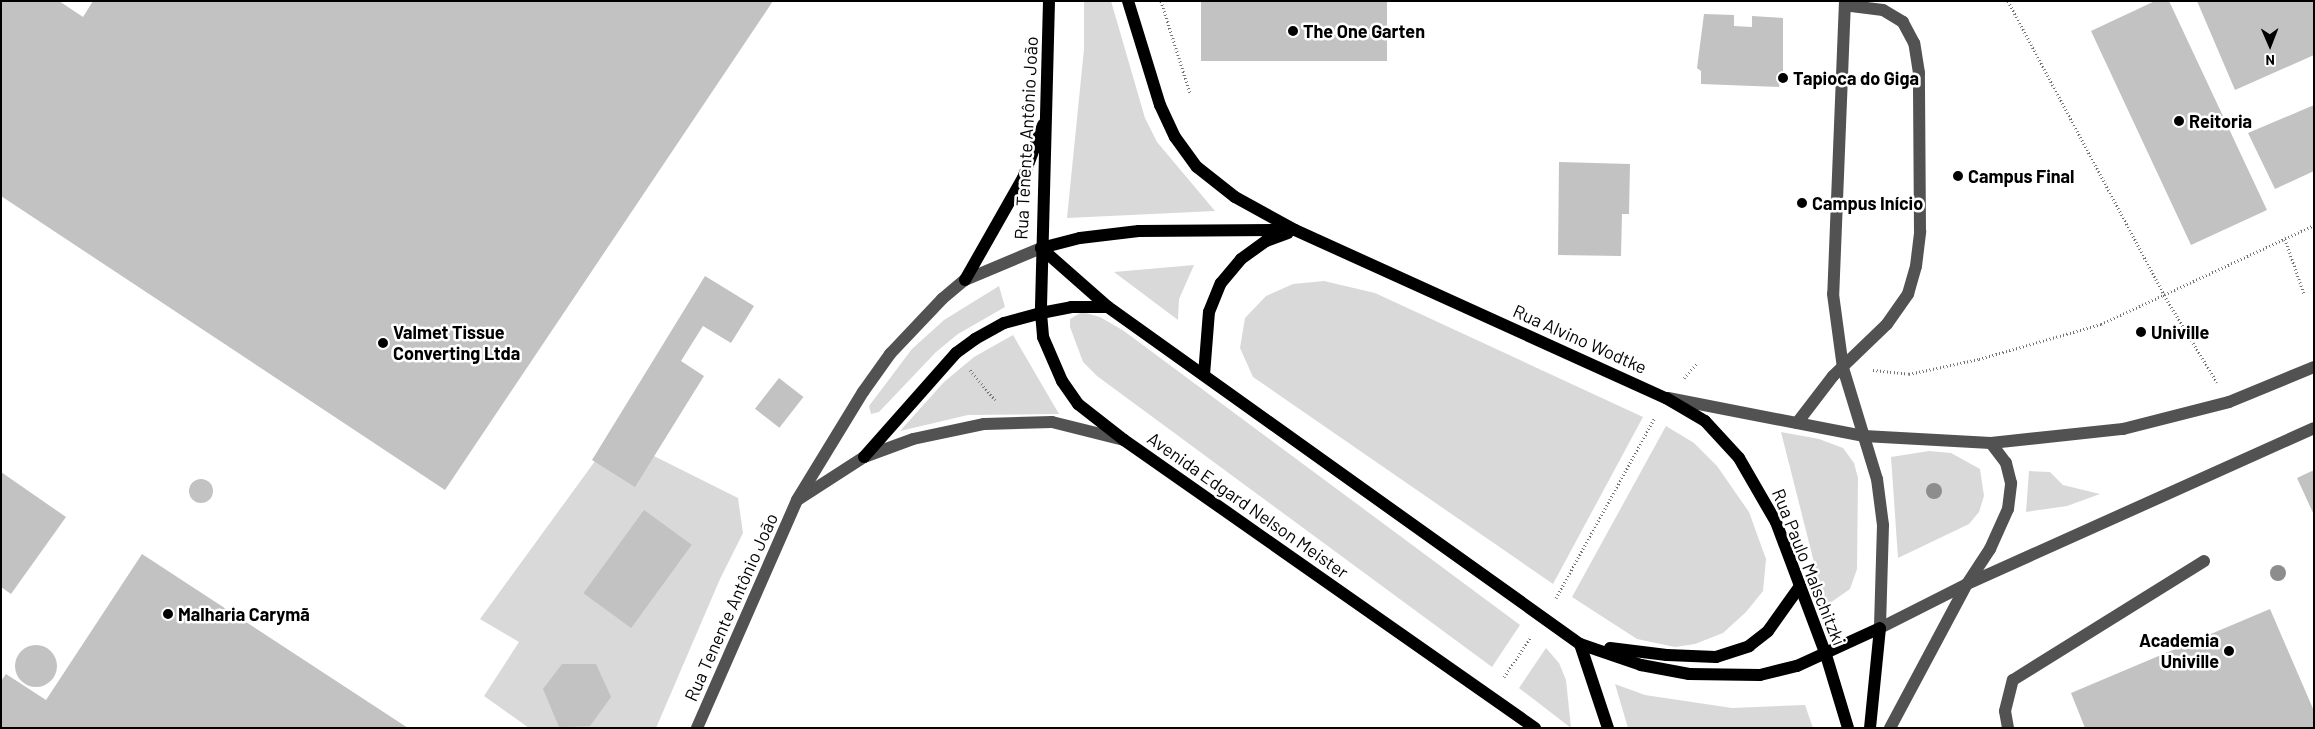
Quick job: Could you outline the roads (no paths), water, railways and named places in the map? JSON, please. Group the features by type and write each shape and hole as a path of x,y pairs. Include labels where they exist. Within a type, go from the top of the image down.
{"main road":[{"name":"Rua Tenente Antônio João","path":"1041,248 1048,111 1049,1"},
{"name":"Rua Alvino Wodtke","path":"1128,1 1160,105 1176,137 1197,168 1235,197 1295,230 1666,398"},
{"path":"965,280 1023,178 1048,111"},
{"path":"1041,248 1080,238 1139,231 1295,230"},
{"path":"1204,375 1209,312 1221,283 1241,260 1266,241 1295,230"},
{"path":"1041,248 1108,307 1580,644 1642,665 1689,674 1760,675 1797,666 1826,655 1880,628"},
{"name":"Avenida Edgard Nelson Meister","path":"1041,248 1043,337 1062,381 1078,404 1124,440 1535,728"},
{"path":"864,457 956,353 1004,324 1041,313 1071,308 1108,307"},
{"name":"Rua Paulo Malschitzki","path":"1666,398 1704,421 1739,458 1776,522 1826,655 1848,728"},
{"path":"1580,644 1666,656 1716,657 1748,646 1768,631 1800,586"},
{"path":"1870,728 1880,628"},
{"path":"1580,644 1608,728"}],"street":[{"path":"1797,423 1843,368 1887,324 1908,294 1916,266 1920,231 1919,73 1914,43 1904,22 1883,10 1845,3 1833,294 1843,368 1877,479 1883,526 1880,628 1967,584 2314,428"},
{"name":"Rua Tenente Antônio João","path":"697,728 797,500 842,423 890,354 936,305 965,280 1041,248"},
{"name":"Rua Alvino Wodtke","path":"1666,398 1864,436 1991,443 2123,429 2229,402 2314,367"},
{"name":"Rua Tenente Antônio João","path":"797,500 864,457 914,439 984,424 1052,422 1124,440"},
{"path":"1890,728 1967,584 1990,549 2008,509 2011,483 2006,463 1991,443"},
{"path":"2008,728 2004,711 2013,680 2204,561"}],"place":[{"name":"The One Garten","path":"1293,31"},
{"name":"Tapioca do Giga","path":"1783,78"},
{"name":"Reitoria","path":"2179,121"},
{"name":"Campus Final","path":"1958,176"},
{"name":"Campus Início","path":"1802,203"},
{"name":"Univille","path":"2141,332"},
{"name":"Valmet Tissue Converting Ltda","path":"383,343"},
{"name":"Malharia Carymã","path":"168,614"},
{"name":"Academia Univille","path":"2229,651"}]}
